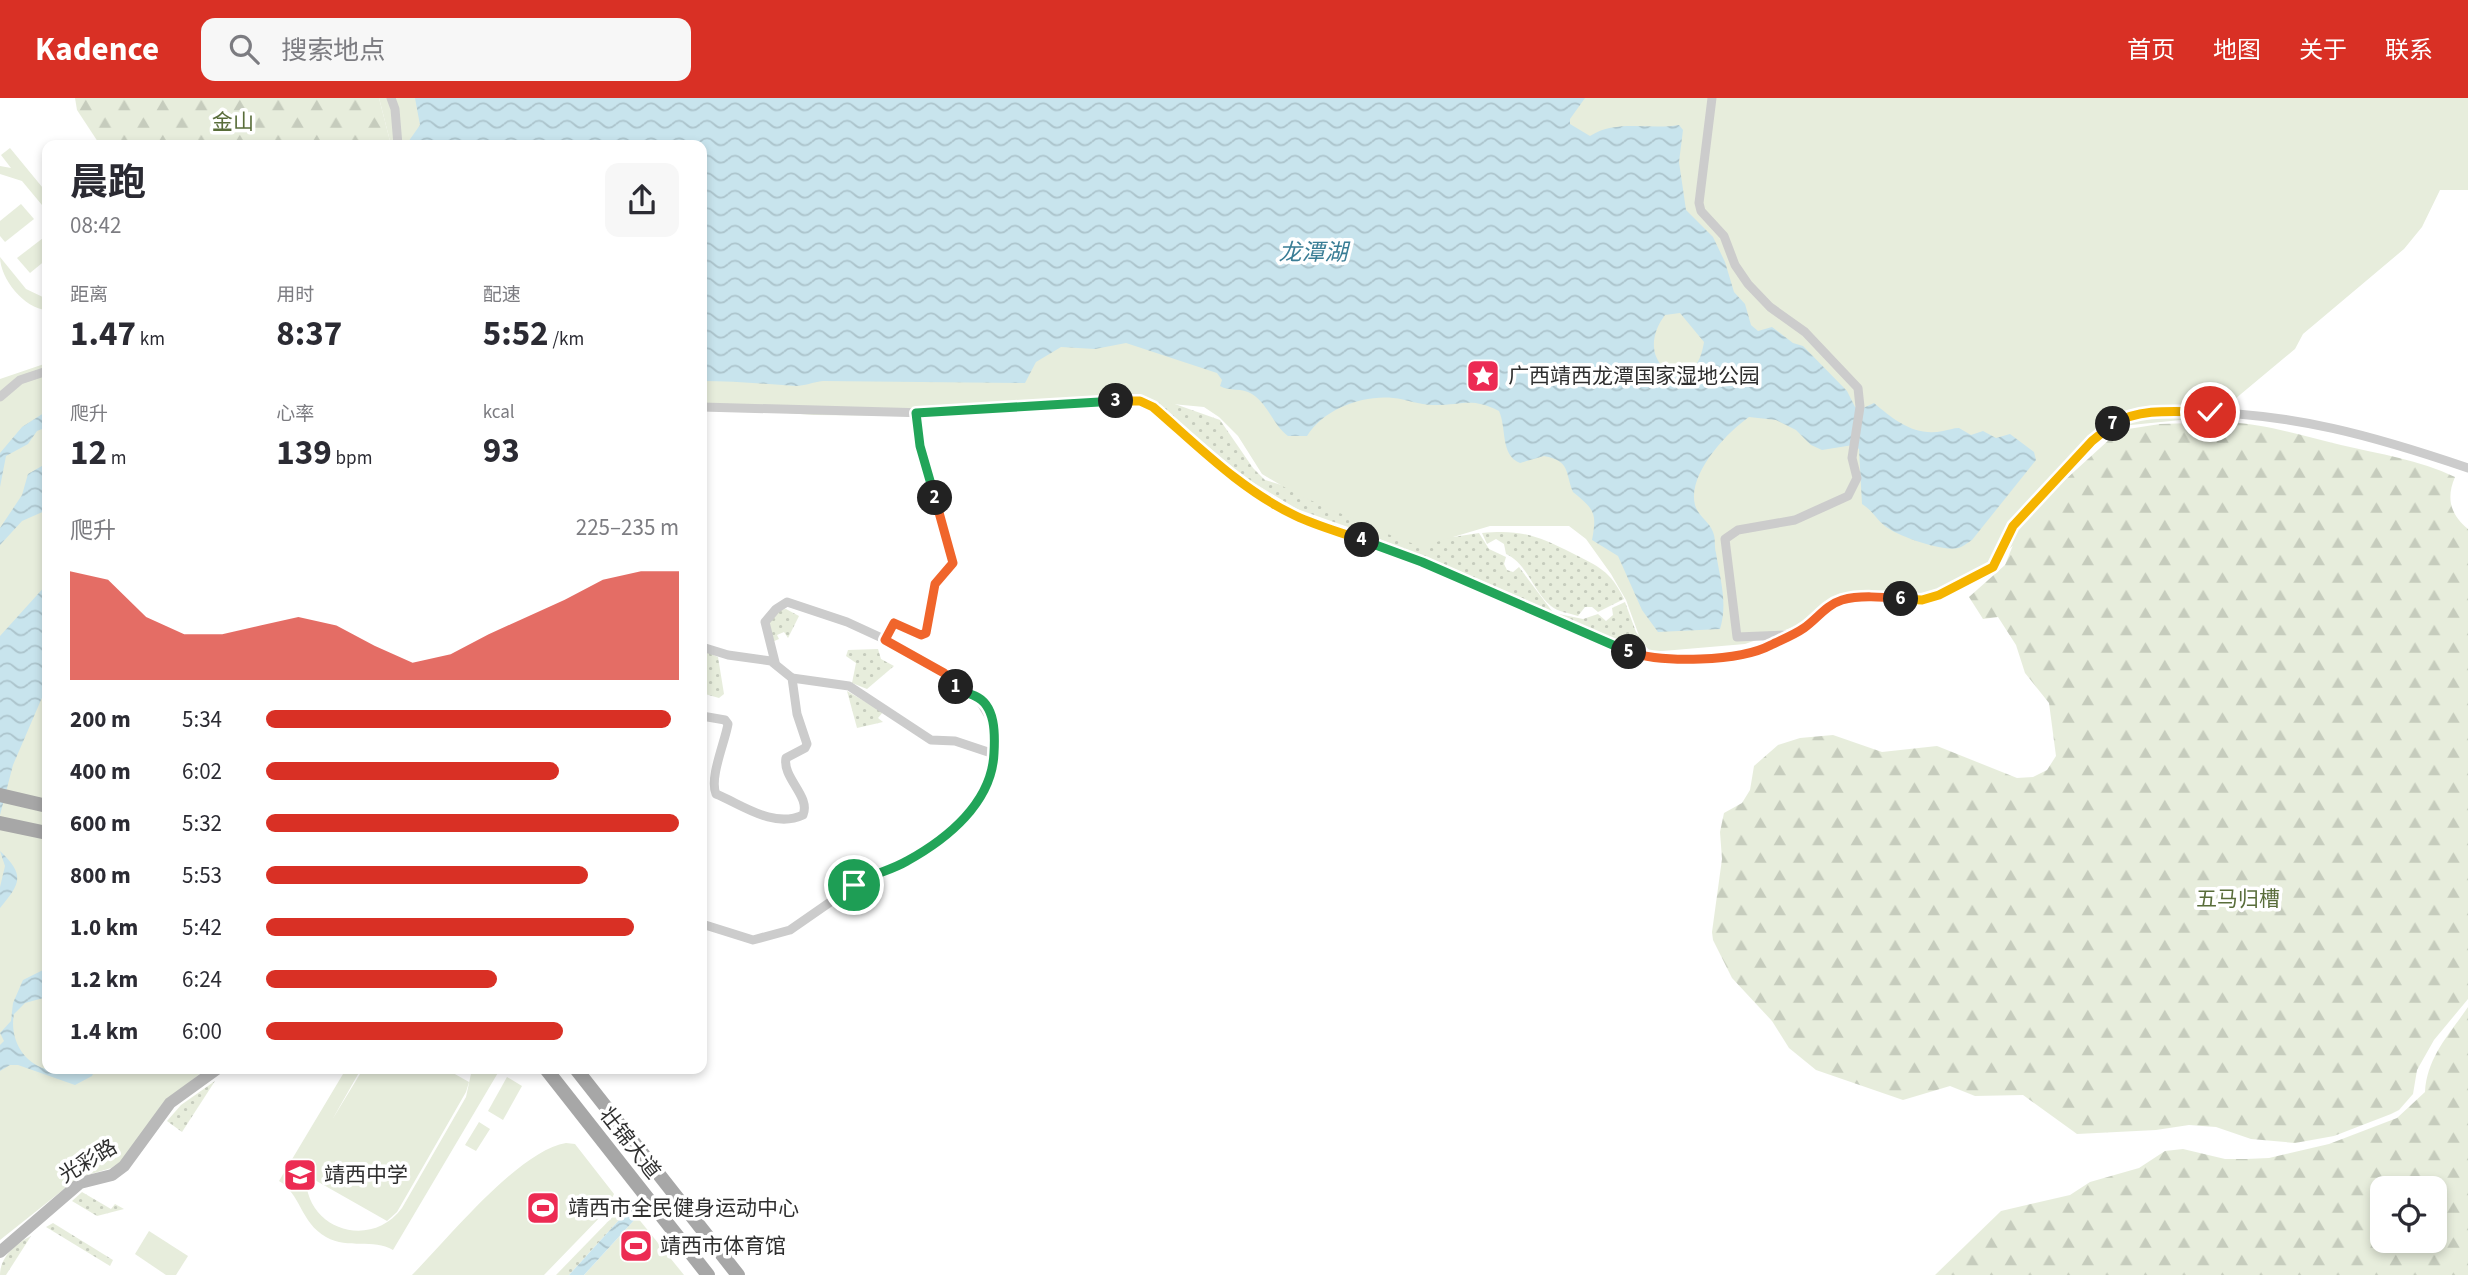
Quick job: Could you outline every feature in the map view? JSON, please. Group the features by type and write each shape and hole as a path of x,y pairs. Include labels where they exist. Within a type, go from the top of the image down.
{"main road":[{"path":"0,795 42,805"},
{"path":"7,825 42,832"},
{"name":"壮锦大道","path":"550,1074 708,1275"},
{"name":"壮锦大道","path":"580,1074 738,1275"}],"street":[{"path":"391,98 395,109 398,140"},
{"path":"1713,98 1699,202 1701,211 1724,236 1739,271 1759,297 1805,332 1853,381 1860,394 1852,450 1857,478 1851,493 1844,499 1780,525 1738,530 1725,539 1737,637 1787,635"},
{"path":"0,397 20,380 42,373"},
{"path":"707,407 916,413 1140,401 1153,407 1229,474 1296,516 1422,562 1614,647 1644,657 1703,659 1760,650 1802,629 1840,601 1878,597 1922,600 1983,574 1993,567 2013,526 2025,512 2104,429 2121,419 2157,412 2188,412 2310,421 2403,446 2468,468"},
{"path":"885,640 894,623 921,635 926,633 935,584 953,563 920,446 916,413"},
{"path":"707,926 753,940 778,935 806,921 862,880 906,862 955,828 984,789 994,754 993,723 982,701 957,688 944,673 848,622 787,602 776,609 765,622 775,662 792,678 849,686 931,740 955,741 994,754"},
{"path":"707,649 728,655 775,662"},
{"path":"707,717 725,720 728,724 714,784 716,794 761,816 801,817 804,807 785,764 786,758 805,748 807,744 797,714 792,678"},
{"name":"光彩路","path":"0,1252 79,1184 111,1175 124,1166 170,1103 210,1074"}],"green space":[{"name":"金山","path":"75,98 379,98 390,140 97,140 77,110"},
{"name":"广西靖西龙潭国家湿地公园","path":"379,98 2468,98 2468,190 2440,190 2422,227 2404,249 2303,334 2295,349 2229,404 2191,419 2131,425 2097,434 2067,468 2056,507 1995,562 1933,604 1895,600 1834,601 1802,624 1745,644 1651,652 1641,641 1626,600 1611,574 1586,539 1569,526 1490,526 1423,546 1404,541 1296,494 1262,474 1238,436 1219,417 1204,407 1097,397 905,416 814,415 707,407 707,140 390,140"},
{"path":"10,148 42,187 42,205 22,181 0,174 0,166 11,168 1,155"},
{"path":"21,204 34,219 5,242 0,236 0,221"},
{"path":"42,239 42,263 30,273 17,258"},
{"path":"0,257 26,289 42,297 42,309 30,304 15,291 1,265"},
{"path":"42,365 42,1074 200,1074 163,1103 126,1158 111,1168 78,1178 0,1240 0,379"},
{"path":"1154,401 1172,403 1220,420 1253,468 1265,480 1453,537 1479,533 1489,549 1506,557 1504,564 1507,570 1513,572 1519,567 1555,615 1533,603 1365,533 1297,509 1244,477"},
{"name":"五马归槽","path":"2226,422 2270,428 2399,458 2455,477 2451,505 2457,518 2468,529 2468,999 2434,1040 2417,1070 2413,1094 2399,1110 2391,1114 2334,1136 2295,1143 2251,1139 2216,1127 2189,1125 2156,1130 2077,1134 2023,1095 1975,1096 1950,1086 1903,1100 1816,1070 1789,1048 1772,1021 1732,978 1713,940 1722,859 1720,832 1724,813 1742,803 1750,790 1754,766 1778,745 1800,738 1833,735 1882,752 1937,746 2017,778 2033,777 2047,770 2056,756 2049,703 2025,673 2016,645 1998,617 1983,619 1969,597 2005,565 2017,535 2043,500 2111,438 2128,429 2160,424"},
{"path":"1482,533 1519,533 1560,547 1603,570 1624,599 1598,612 1592,607 1585,607 1578,616 1557,610 1545,600 1520,564 1506,554 1504,544 1496,539 1487,544"},
{"path":"1625,602 1636,632 1643,641 1636,647 1627,647 1559,617 1559,614 1583,619 1598,614 1606,621 1613,615 1612,608"},
{"path":"786,609 799,616 788,638 784,632 777,635 779,639 772,642 768,623 779,610"},
{"path":"878,649 881,659 894,666 867,689 852,683 856,663 846,656 848,650"},
{"path":"707,652 718,657 724,694 719,698 707,695"},
{"path":"847,691 883,712 878,718 883,722 857,728"},
{"path":"2468,1007 2468,1275 1935,1275 2001,1211 2070,1195 2090,1182 2139,1168 2165,1151 2183,1149 2225,1159 2269,1158 2329,1144 2397,1118 2425,1092 2434,1057"},
{"path":"343,1074 358,1074 332,1120 360,1074 455,1074 469,1082 466,1092 397,1212 387,1221 306,1175 308,1194 327,1221 341,1228 357,1231 373,1229 389,1221 402,1208 466,1097 471,1074 497,1074 393,1250 377,1245 343,1243 326,1237 311,1224 292,1193 279,1181"},
{"path":"507,1077 522,1086 503,1120 488,1111"},
{"path":"215,1081 182,1132 167,1121 181,1105"},
{"path":"479,1122 490,1129 476,1151 465,1145"},
{"name":"靖西市全民健身运动中心","path":"566,1143 575,1144 614,1194 605,1212 544,1275 412,1275 506,1179 547,1149"},
{"path":"82,1192 111,1209 115,1204 124,1209 97,1216 72,1201"},
{"path":"626,1203 630,1208 569,1275 556,1275"},
{"name":"靖西市体育馆","path":"637,1217 684,1275 584,1275"},
{"path":"53,1223 113,1260 110,1266 46,1227"},
{"path":"149,1231 188,1256 176,1275 166,1275 135,1254"},
{"path":"31,1236 6,1275 0,1275 3,1262 10,1252"}],"water":[{"name":"龙潭湖","path":"415,98 1585,98 1570,119 1570,124 1590,136 1622,126 1679,125 1683,130 1679,162 1686,210 1713,237 1725,262 1734,292 1745,304 1751,325 1758,331 1772,327 1793,343 1803,346 1847,391 1855,407 1861,409 1874,403 1905,426 1923,432 1959,428 1971,435 1983,431 1996,438 2010,434 2034,452 2036,460 1972,540 1958,548 1942,548 1891,530 1862,504 1859,449 1853,445 1822,450 1811,445 1796,430 1776,420 1749,417 1730,433 1710,456 1694,493 1696,509 1711,528 1714,537 1723,600 1720,629 1658,632 1642,610 1618,556 1592,540 1593,513 1573,492 1566,469 1559,461 1544,456 1520,463 1514,459 1507,448 1499,411 1490,407 1474,403 1430,405 1393,398 1369,399 1334,411 1314,426 1307,436 1288,436 1258,398 1248,392 1220,386 1222,380 1217,373 1126,343 1095,349 1061,347 1036,362 1025,383 823,381 796,386 707,381 707,140 410,140 420,125","holes":["1680,313 1704,342 1697,363 1680,378 1662,366 1654,351 1654,342 1659,324 1665,315"]},
{"path":"42,414 42,429 37,431 28,444 6,456 0,487 0,453 22,427"},
{"path":"42,466 42,512 22,521 0,545 0,528 22,495 28,474"},
{"path":"42,590 42,698 13,765 0,815 0,636"},
{"path":"0,851 14,867 17,879 12,892 0,908 0,887 5,866"},
{"path":"42,970 42,998 25,1003 14,1014 13,1023 20,1049 33,1063 42,1067 42,1073 18,1065 10,1065 0,1071 0,1045 4,1041 0,1033 11,1021 13,1003 23,980"},
{"path":"44,1074 93,1074 75,1085"},
{"path":"630,1208 637,1217 584,1275 569,1275"}],"place":[{"name":"广西靖西龙潭国家湿地公园","path":"1483,376"},
{"name":"靖西中学","path":"300,1175"},
{"name":"靖西市全民健身运动中心","path":"543,1208"},
{"name":"靖西市体育馆","path":"636,1246"}],"route":[{"path":"854,885 887,868 906,862 955,828 970,812 984,789 994,761 992,716 982,701 957,688 944,673 885,640 890,625 894,623 921,635 928,631 935,584 953,563 946,530 920,446 916,413 1099,401 1147,403 1229,474 1296,516 1422,562 1614,647 1644,657 1703,659 1760,650 1802,629 1840,601 1878,597 1922,600 1983,574 1993,567 2013,526 2104,429 2121,419 2157,412 2210,412"}]}
